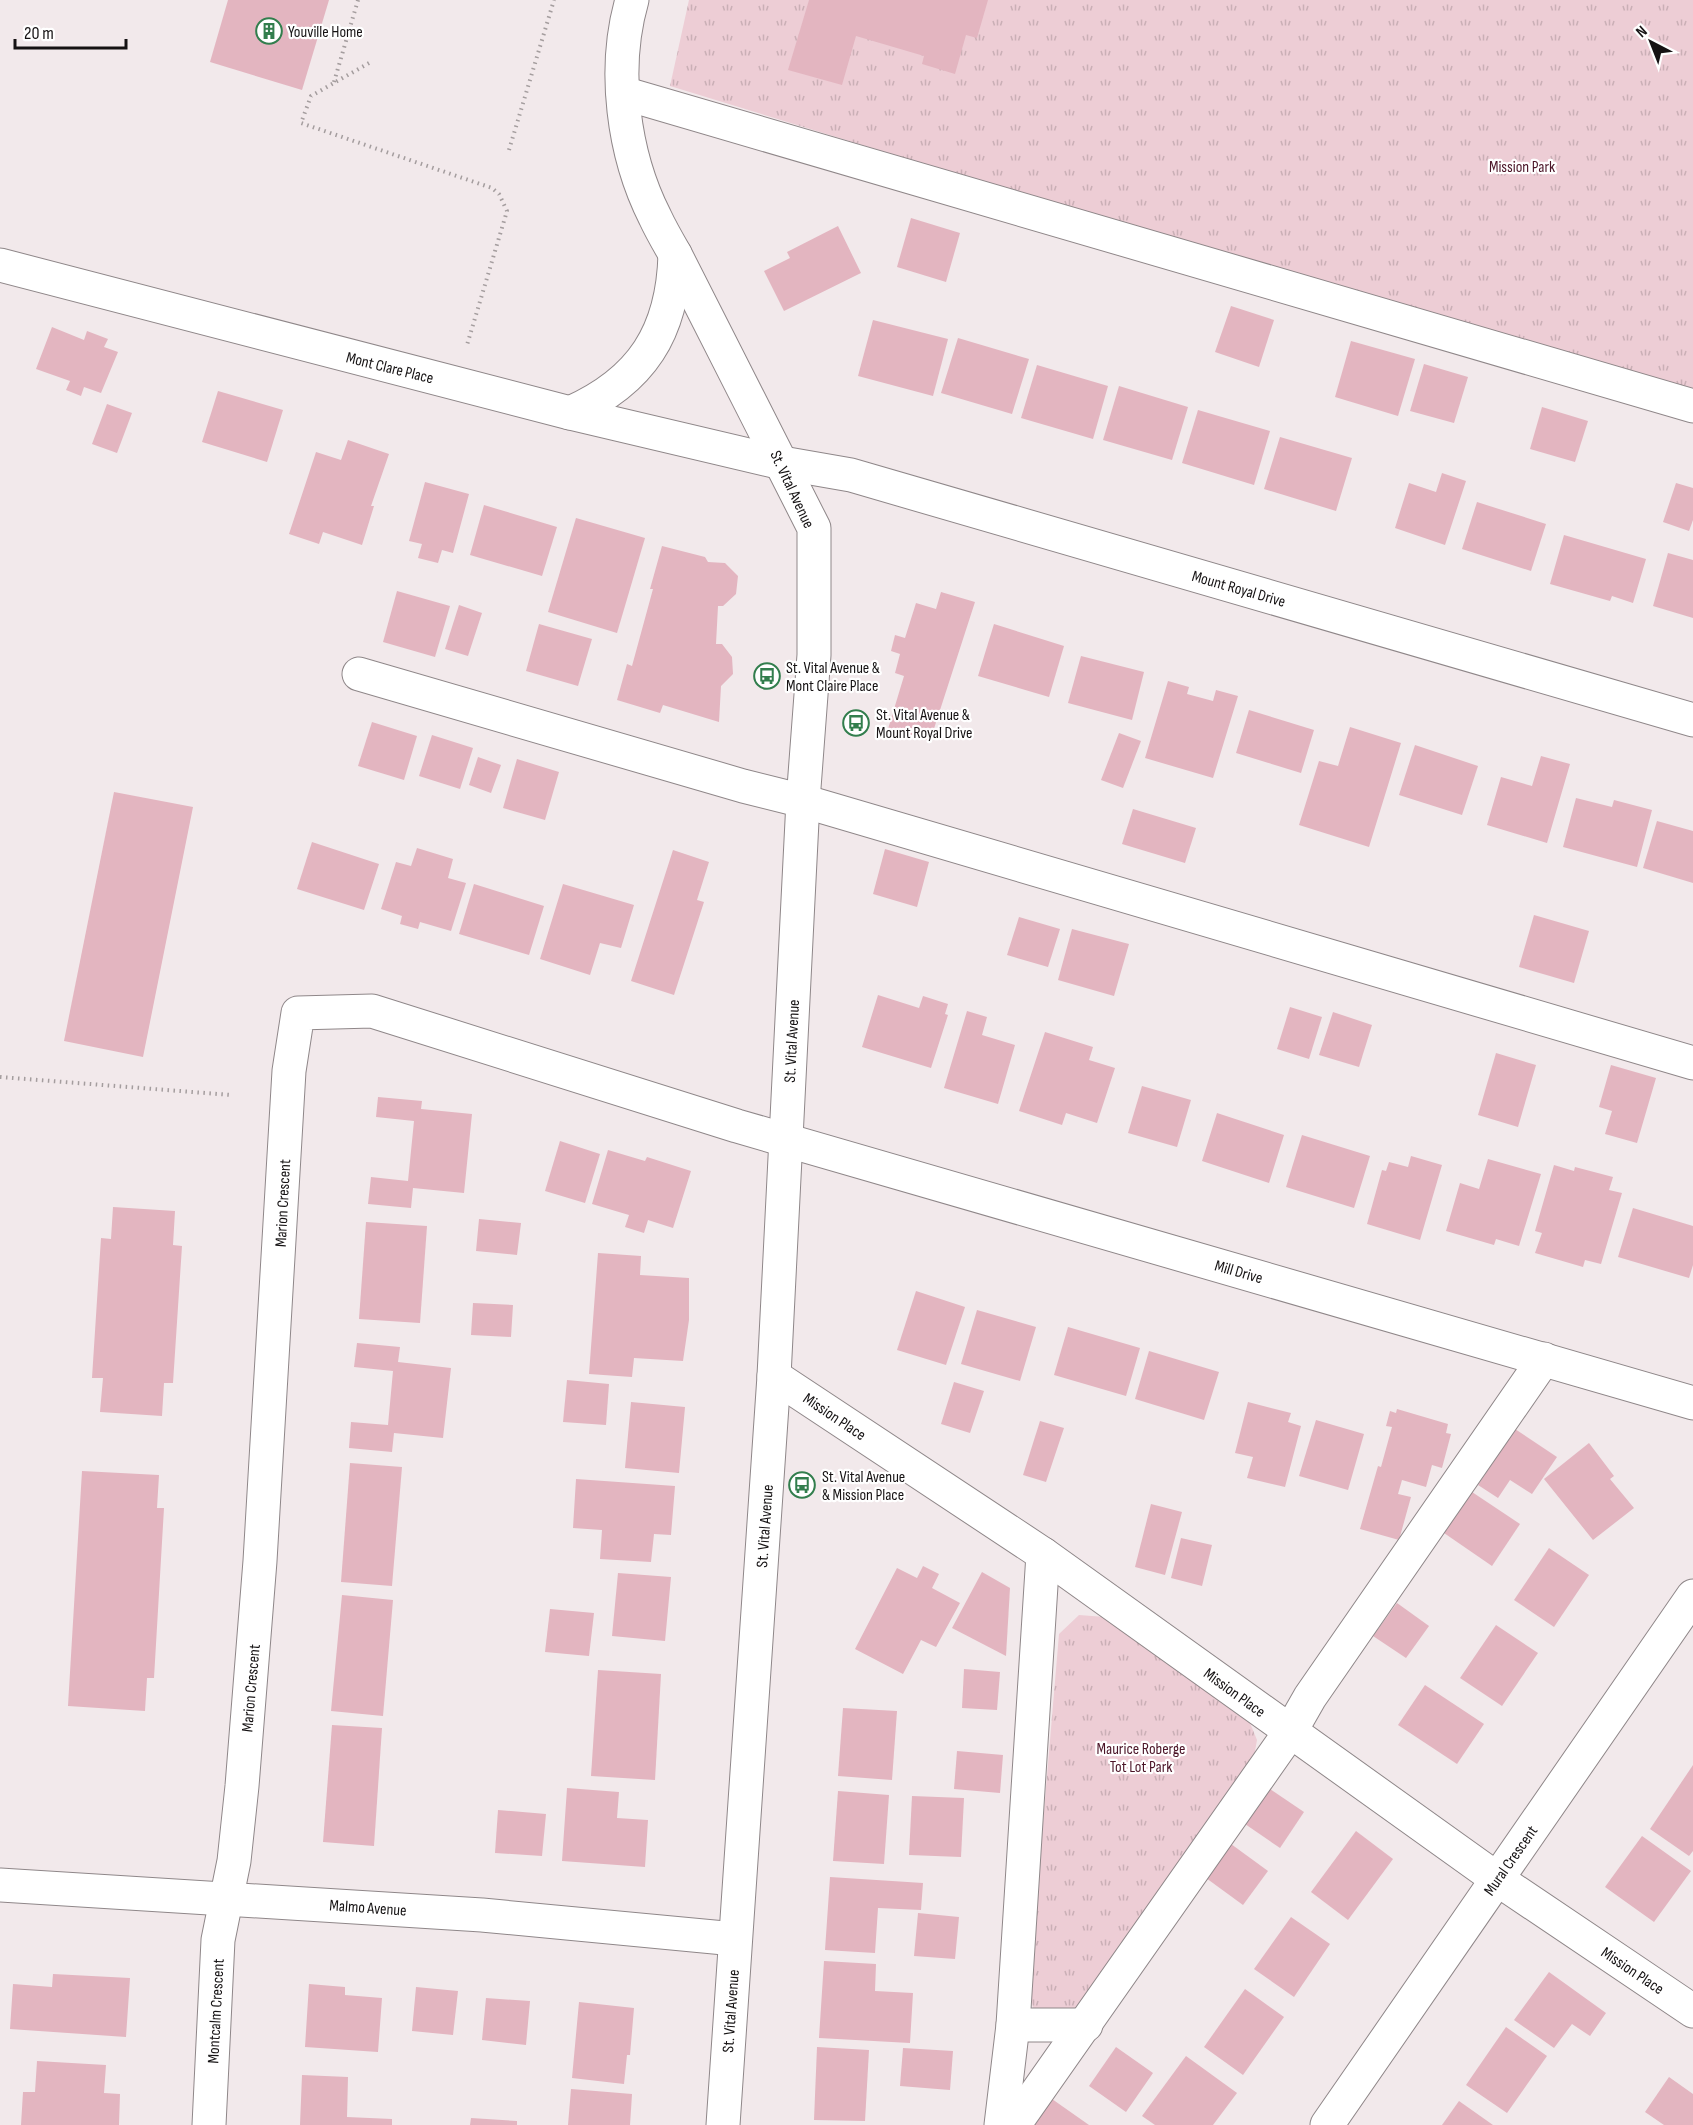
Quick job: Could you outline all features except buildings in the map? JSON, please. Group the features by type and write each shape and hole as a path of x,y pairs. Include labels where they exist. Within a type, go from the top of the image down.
{"street":[{"name":"St. Vital Avenue","path":"632,0 624,45 623,93 628,135 638,177 654,216 814,528 814,655 803,801 774,1376 723,2125"},
{"path":"623,93 1693,406"},
{"path":"570,413 612,390 628,376 647,353 668,311 674,283 675,254"},
{"name":"Mont Clare Place","path":"0,265 570,413 782,463"},
{"name":"Mount Royal Drive","path":"782,463 851,475 1693,720"},
{"path":"359,674 743,786 803,801 1693,1063"},
{"name":"Marion Crescent","path":"226,1898 234,1861 244,1762 260,1561 289,1071 298,1013 372,1011 785,1140"},
{"name":"Mill Drive","path":"785,1140 1693,1403"},
{"path":"1014,2125 1290,1732 1310,1697 1544,1359"},
{"name":"Mission Place","path":"774,1376 1043,1554 1497,1879 1693,2011"},
{"path":"1001,2125 1014,2025 1043,1554"},
{"name":"Mural Crescent","path":"1328,2125 1693,1596"},
{"name":"Malmo Avenue","path":"0,1885 482,1915 735,1939"},
{"name":"Montcalm Crescent","path":"209,2125 218,1940 226,1898"},
{"path":"1014,2025 1086,2025"}],"path":[{"path":"334,83 358,0"},
{"path":"509,150 554,0"},
{"path":"369,63 311,96 301,123 492,188 499,194 507,211 467,345"},
{"path":"0,1077 231,1095"}],"green space":[{"name":"Mission Park","path":"689,0 1693,0 1693,389 911,160 670,86"},
{"name":"Maurice Roberge Tot Lot Park","path":"1079,1615 1105,1617 1170,1662 1250,1723 1257,1740 1253,1762 1093,1986 1075,2008 1051,2016 1033,2008 1029,1988 1059,1634"}],"place":[{"name":"Youville Home","path":"269,31"},
{"name":"St. Vital Avenue & Mont Claire Place","path":"767,676"},
{"name":"St. Vital Avenue & Mount Royal Drive","path":"856,723"},
{"name":"St. Vital Avenue & Mission Place","path":"802,1485"}]}
